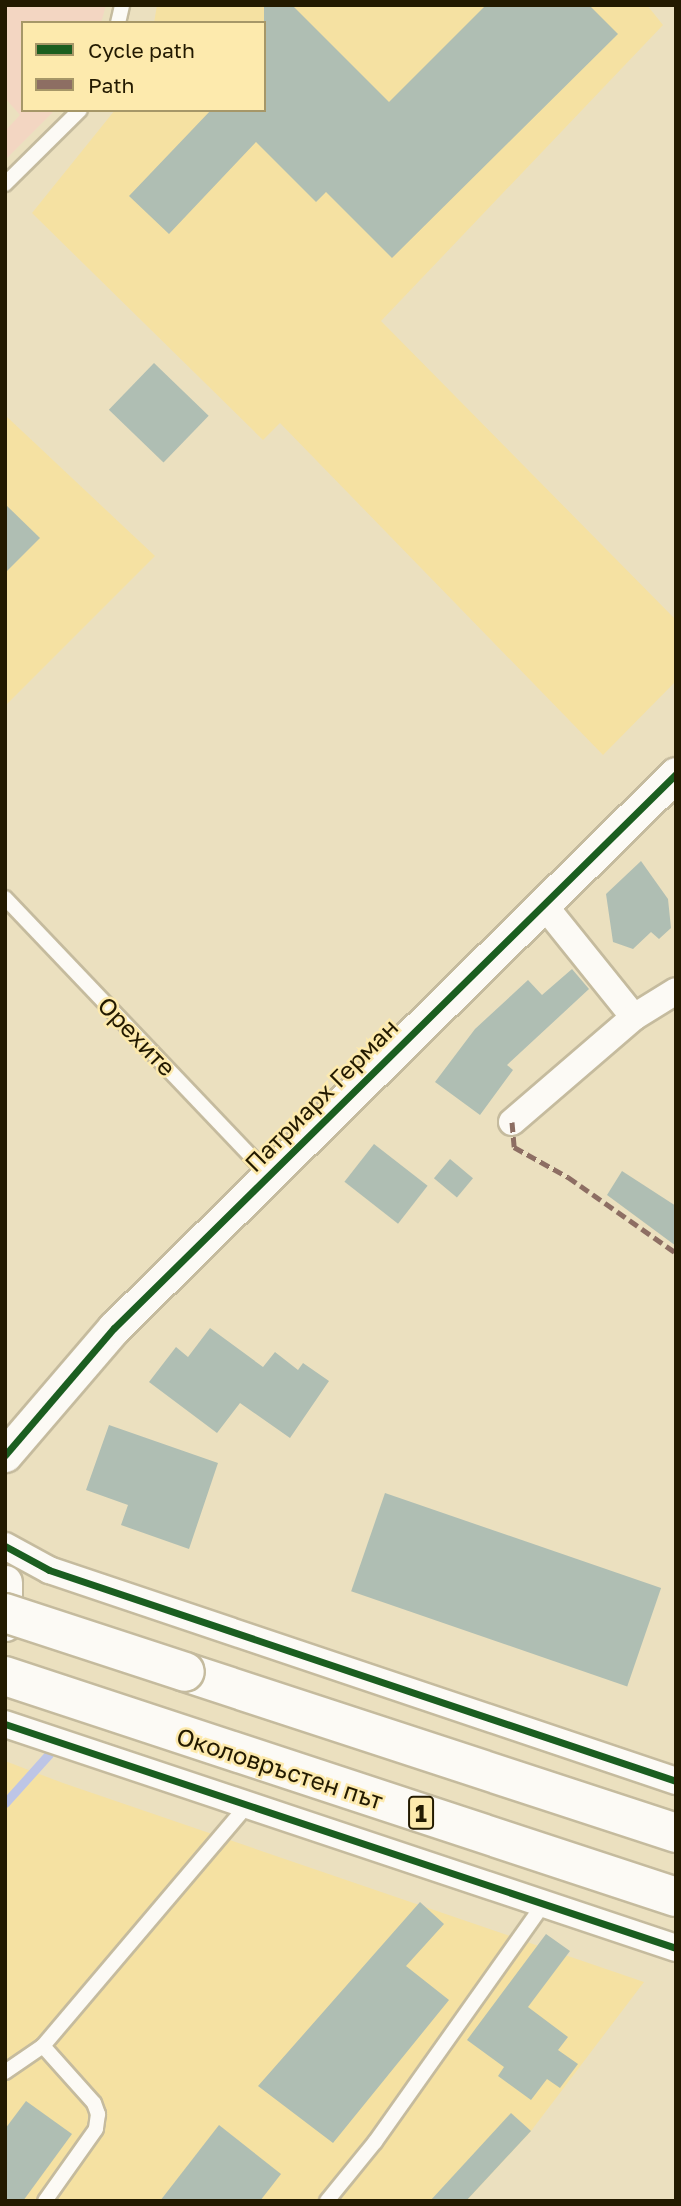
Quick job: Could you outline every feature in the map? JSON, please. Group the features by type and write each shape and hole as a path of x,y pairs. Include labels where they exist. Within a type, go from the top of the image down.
{"highway":[{"path":"5,1612 676,1833"},
{"name":"Околовръстен път","path":"5,1676 165,1731 676,1897"}],"street":[{"name":"Патриарх Герман","path":"5,1455 114,1328 676,774"},
{"path":"542,904 634,1017"},
{"path":"512,1122 634,1017 676,991"},
{"path":"5,1546 49,1570 676,1781"},
{"path":"5,1582 5,1623"},
{"path":"5,1724 248,1804 542,1906 676,1948"}],"lane":[{"path":"5,184 78,112"},
{"name":"Орехите","path":"5,898 268,1174"},
{"path":"5,2072 43,2046 248,1804"},
{"path":"327,2201 375,2142 542,1906"},
{"path":"43,2046 94,2103 98,2115 96,2129 45,2201"}],"shaded area":[{"path":"5,5 106,5 102,21 21,21 21,112 53,112 5,160 5,131 20,115 5,98"},
{"path":"157,5 647,5 663,25 381,321 676,620 676,681 603,755 280,423 263,440 32,213 113,112 266,112 266,21 154,21"},
{"path":"5,415 155,556 5,706"},
{"path":"5,1761 644,1982 531,2131 466,2201 5,2201"}],"building":[{"path":"264,5 292,5 389,102 486,5 589,5 618,34 392,258 326,192 316,202 256,142 169,234 129,196 209,112 266,112"},
{"path":"154,363 209,416 164,463 109,410"},
{"path":"5,504 40,538 5,573"},
{"path":"641,861 668,899 671,928 659,939 651,932 633,949 613,942 606,894"},
{"path":"572,969 589,989 507,1065 513,1070 480,1115 435,1082 475,1029 528,980 542,995"},
{"path":"374,1144 428,1186 398,1224 344,1182"},
{"path":"450,1159 473,1178 457,1197 434,1178"},
{"path":"622,1171 676,1206 676,1246 607,1195"},
{"path":"210,1328 263,1367 275,1352 298,1370 303,1363 329,1381 290,1438 240,1403 217,1433 149,1382 176,1347 188,1357"},
{"path":"109,1425 218,1463 189,1549 121,1525 128,1505 86,1490"},
{"path":"385,1493 661,1588 627,1686 351,1591"},
{"path":"420,1902 444,1924 406,1966 449,2000 333,2143 258,2086"},
{"path":"546,1934 570,1951 528,2007 568,2037 558,2050 578,2064 560,2088 547,2079 531,2100 498,2076 504,2067 467,2040"},
{"path":"26,2101 72,2134 23,2201 5,2201 5,2129"},
{"path":"511,2113 531,2131 466,2201 430,2201"},
{"path":"219,2125 281,2174 260,2201 160,2201"}],"waterway":[{"path":"5,1803 49,1754"}],"marked path":[{"path":"512,1122 514,1147 568,1177 676,1253"}],"cycle path":[{"path":"5,1455 114,1328 676,774"},
{"path":"5,1546 49,1570 676,1781"},
{"path":"5,1724 676,1948"}]}
